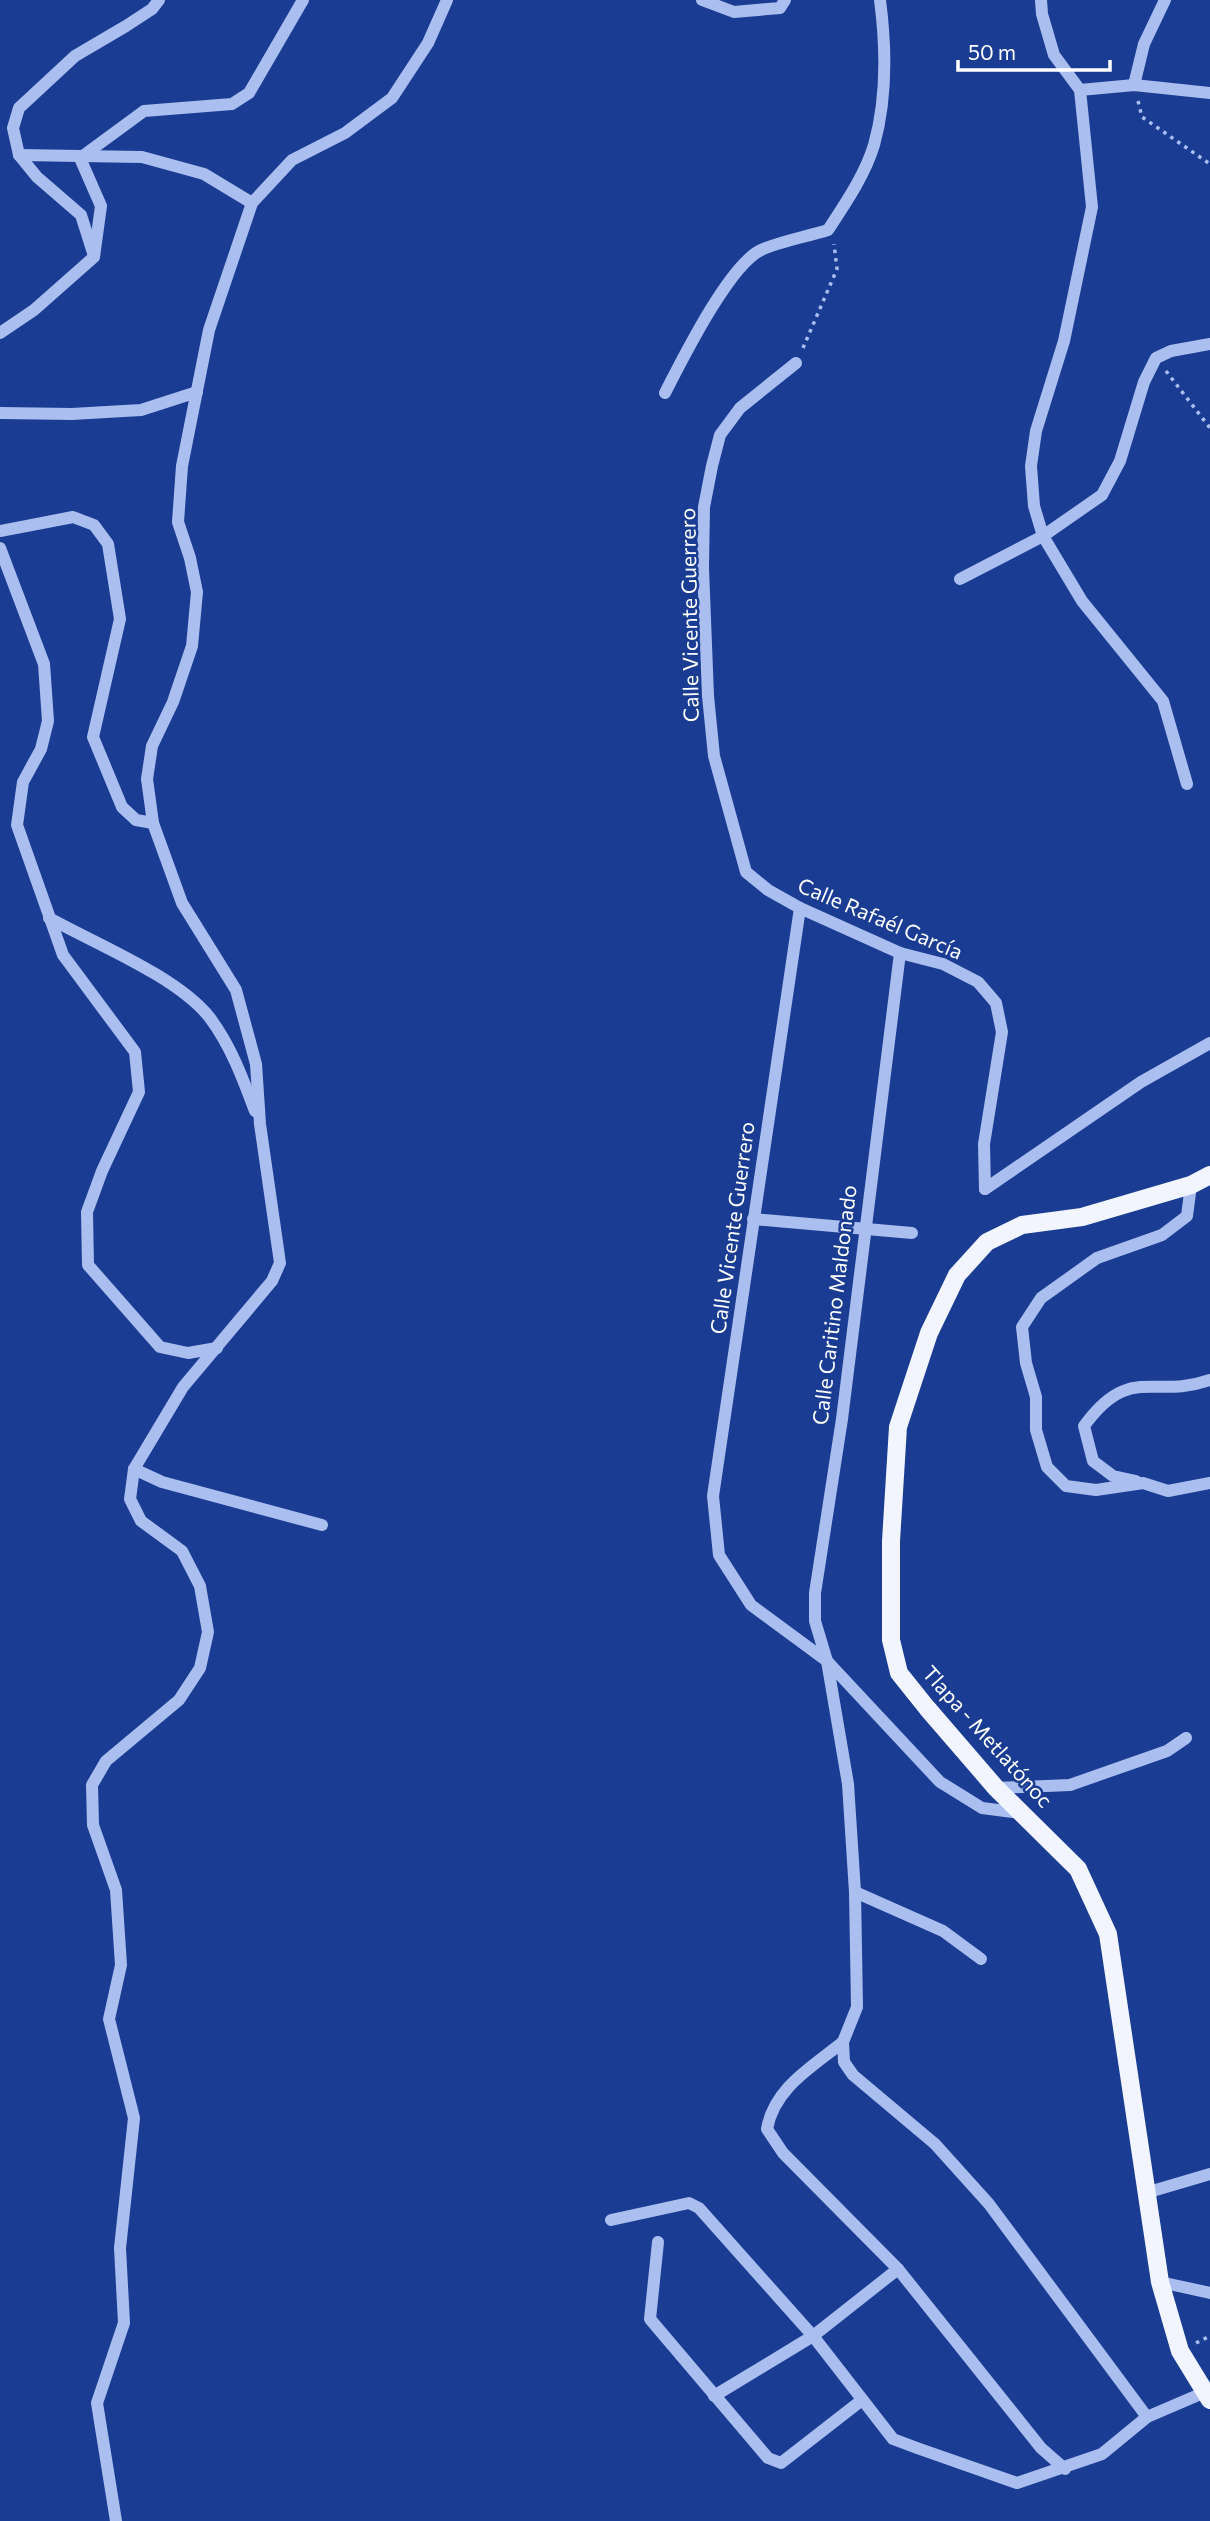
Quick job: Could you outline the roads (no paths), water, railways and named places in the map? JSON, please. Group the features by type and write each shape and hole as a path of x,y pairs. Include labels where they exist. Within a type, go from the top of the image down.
{"main road":[{"name":"Tlapa - Metlatónoc","path":"1207,2397 1180,2351 1160,2282 1149,2192 1108,1934 1077,1870 1025,1814 996,1788 899,1673 891,1640 891,1541 898,1427 925,1344 957,1275 987,1242 1021,1225 1082,1217 1191,1185 1210,1175"}],"street":[{"path":"94,257 81,215 37,177 19,155 13,128 19,108 75,56 152,9 159,0"},
{"path":"80,158 144,111 232,104 249,93 303,0"},
{"path":"116,2521 97,2403 124,2323 120,2248 134,2118 109,2019 121,1965 116,1890 93,1825 92,1785 106,1761 179,1700 200,1668 208,1632 200,1586 182,1551 141,1521 130,1499 134,1469 183,1387 272,1281 280,1263 260,1124 256,1064 236,990 182,903 153,823 147,779 152,746 173,702 192,646 197,592 190,558 178,522 182,466 209,330 252,203 292,160 345,133 392,98 428,43 447,0"},
{"path":"702,0 734,12 780,8 785,0"},
{"path":"664,393 708,315 736,274 758,251 828,230 848,199 874,146 881,106 885,37 880,0"},
{"path":"1041,0 1042,14 1054,55 1080,90 1092,207 1064,341 1036,431 1031,466 1034,506 1043,536 1082,601 1163,701 1187,784"},
{"path":"1134,85 1144,44 1165,0"},
{"path":"1080,90 1134,85 1210,93"},
{"path":"19,155 142,157 204,174 252,203"},
{"path":"0,333 34,310 94,257 102,206 80,158"},
{"path":"960,579 1043,536 1102,495 1120,461 1144,382 1156,358 1171,351 1210,344"},
{"name":"Calle Vicente Guerrero","path":"746,872 714,756 708,683 705,507 720,435 740,408 796,363"},
{"path":"0,413 72,414 141,410 197,392"},
{"path":"0,531 73,517 94,525 108,544 120,619 93,737 122,807 136,820 153,823"},
{"path":"0,548 44,664 48,721 41,749 23,782 17,825 63,955 135,1052 139,1092 102,1171 87,1212 88,1265 145,1334 160,1347 188,1353 217,1348"},
{"name":"Calle Rafaél García","path":"746,872 768,890 800,908 900,953 943,964 978,982 996,1003 1002,1032 984,1144 985,1189 1141,1082 1210,1043"},
{"name":"Calle Vicente Guerrero","path":"800,908 713,1496 719,1555 751,1605 827,1661"},
{"path":"49,918 177,988 209,1017 236,1061 260,1124"},
{"name":"Calle Caritino Maldonado","path":"843,2042 857,2007 855,1892 848,1784 827,1661 815,1621 815,1593 842,1419 863,1230 900,953"},
{"path":"1143,1483 1096,1490 1066,1486 1047,1467 1036,1430 1036,1397 1027,1363 1022,1327 1041,1298 1097,1258 1162,1235 1187,1216 1191,1185"},
{"path":"753,1219 912,1233"},
{"path":"1210,1380 1133,1386 1102,1402 1084,1426 1093,1461 1113,1476 1168,1491 1210,1483"},
{"path":"134,1469 162,1482 322,1525"},
{"path":"827,1661 940,1782 982,1808 1025,1814"},
{"path":"996,1788 1070,1786 1167,1751 1185,1738"},
{"path":"855,1892 943,1931 981,1959"},
{"path":"843,2042 783,2091 770,2109 767,2129 783,2153 898,2269 1041,2448 1065,2469"},
{"path":"843,2042 844,2062 853,2075 935,2144 989,2204 1147,2417"},
{"path":"1149,2192 1210,2174"},
{"path":"611,2220 689,2203 699,2208 813,2336 893,2439 1017,2483 1065,2469 1101,2454 1147,2417 1207,2397"},
{"path":"659,2242 650,2319 768,2458 781,2463 862,2400"},
{"path":"714,2396 813,2336 898,2269"},
{"path":"1160,2282 1210,2293"}]}
